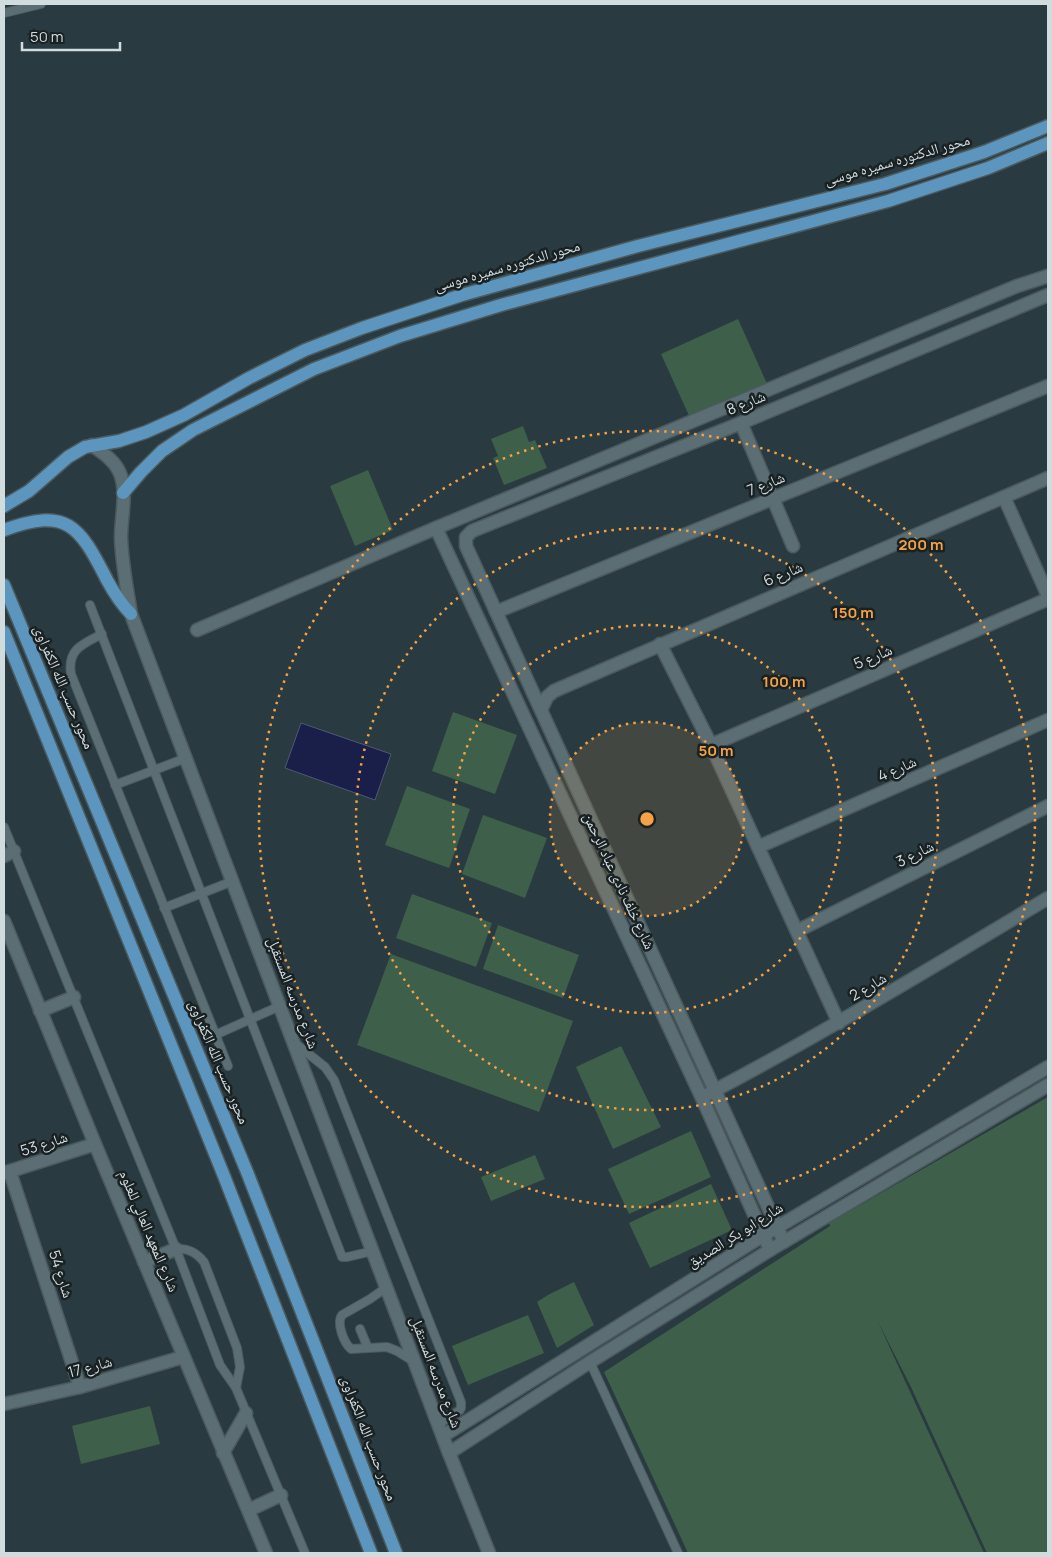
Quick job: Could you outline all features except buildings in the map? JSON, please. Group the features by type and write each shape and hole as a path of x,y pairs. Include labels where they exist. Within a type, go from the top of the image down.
{"main road":[{"name":"محور الدكتوره سميره موسى","path":"4,506 29,491 73,454 85,447 125,440 146,432 305,350 362,328 462,295 638,246 885,184 984,152 1048,126"},
{"path":"123,493 162,451 193,430 314,369 400,336 501,305 888,201 988,168 1048,143"},
{"path":"4,530 40,520 60,522 71,527 87,542 116,596 131,614"},
{"name":"محور حسب الله الكفراوى","path":"4,585 243,1162 396,1553"},
{"path":"4,632 224,1176 371,1553"}],"street":[{"path":"197,630 436,528 1017,286 1048,276"},
{"name":"شارع 8","path":"466,546 466,538 472,531 741,423 1048,295"},
{"name":"شارع 7","path":"496,612 1048,386"},
{"path":"741,423 793,546"},
{"name":"شارع مدرسه المستقبل","path":"92,445 115,464 121,477 123,493 122,555 131,614 449,1453 489,1553"},
{"name":"شارع 6","path":"538,705 551,693 660,644 1048,478"},
{"path":"1004,497 1048,597"},
{"name":"شارع خلف نادى عباد الرحمن","path":"436,528 702,1098 770,1250"},
{"name":"شارع خلف نادى عباد الرحمن","path":"466,546 784,1242"},
{"name":"شارع 5","path":"711,744 1048,597"},
{"path":"660,644 711,744 839,1023"},
{"path":"520,707 538,705"},
{"name":"شارع 4","path":"758,847 1048,720"},
{"name":"شارع 3","path":"797,932 1048,806"},
{"name":"شارع 2","path":"702,1098 839,1023 1048,898"},
{"name":"شارع المعهد العالي للعلوم","path":"4,921 266,1553"},
{"path":"40,1011 74,997"},
{"name":"شارع ابو بكر الصديق","path":"441,1430 468,1421 777,1227 1044,1070"},
{"path":"449,1453 590,1362 770,1250 1048,1086"},
{"name":"شارع 53","path":"7,1172 95,1144"},
{"name":"شارع 54","path":"7,1172 80,1387"},
{"path":"144,1262 176,1249"},
{"name":"شارع 17","path":"4,1404 80,1387 184,1357"},
{"path":"223,1453 246,1413"},
{"path":"468,1421 474,1437"},
{"path":"249,1510 281,1495"}],"lane":[{"path":"4,14 41,4"},
{"path":"90,605 341,1256 347,1257 373,1252"},
{"path":"102,634 75,651 69,664 71,674 228,1066"},
{"path":"115,785 186,758"},
{"path":"4,827 9,853 74,997 176,1249 220,1365 236,1388 305,1553"},
{"path":"164,908 233,881"},
{"path":"215,1035 280,1006"},
{"path":"294,1042 325,1067 336,1084 461,1402 462,1408 441,1430"},
{"path":"1044,1070 1048,1086"},
{"path":"176,1249 195,1252 204,1262 238,1348 240,1367 236,1388"},
{"path":"387,1287 354,1312 342,1315 339,1321 347,1344 349,1348 354,1350 380,1347 392,1349 415,1362"},
{"path":"360,1329 368,1348"},
{"path":"590,1362 678,1553"}],"green space":[{"path":"738,319 768,386 691,420 661,354"},
{"path":"523,426 529,442 535,440 547,468 504,485 493,458 498,456 491,439"},
{"path":"368,470 393,530 355,546 330,486"},
{"path":"453,712 517,735 495,794 432,771"},
{"path":"407,786 470,809 449,868 385,845"},
{"path":"483,815 547,838 525,898 462,874"},
{"path":"412,894 492,923 476,967 396,938"},
{"path":"498,925 579,955 563,998 483,969"},
{"path":"391,954 573,1021 539,1112 357,1045"},
{"path":"621,1046 661,1127 613,1149 576,1067"},
{"path":"1048,1097 1048,1553 987,1553 911,1387 878,1322 984,1553 688,1553 604,1372 830,1226 829,1223"},
{"path":"691,1131 711,1177 629,1214 608,1169"},
{"path":"535,1155 545,1179 491,1201 481,1177"},
{"path":"711,1184 732,1230 650,1268 629,1223"},
{"path":"574,1282 594,1325 557,1348 537,1302"},
{"path":"528,1315 544,1353 468,1385 452,1346"},
{"path":"150,1406 160,1444 81,1464 72,1426"}],"water":[{"path":"301,723 391,754 375,800 285,768"}]}
